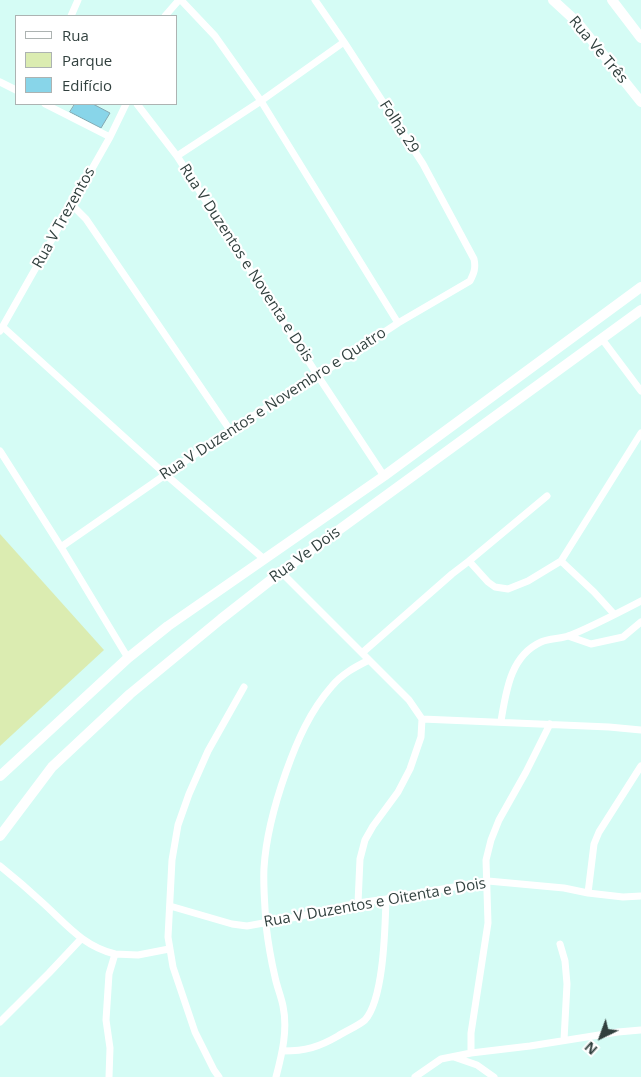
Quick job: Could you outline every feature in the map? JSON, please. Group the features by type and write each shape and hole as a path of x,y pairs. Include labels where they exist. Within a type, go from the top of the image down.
{"main road":[{"name":"Rua Ve Três","path":"552,0 578,23 641,102"},
{"path":"612,0 641,38"},
{"name":"Rua Ve Dois","path":"0,776 128,658 168,626 384,476 641,287"},
{"name":"Rua Ve Dois","path":"0,835 52,768 78,742 130,694 221,618 641,310"}],"street":[{"path":"71,15 78,0"},
{"path":"166,15 180,0 215,36 261,101 398,323"},
{"name":"Folha 29","path":"315,0 423,164 474,259"},
{"path":"177,156 261,101 344,42"},
{"path":"0,82 15,90"},
{"path":"47,105 110,137"},
{"name":"Rua V Trezentos","path":"2,329 110,137 126,105"},
{"name":"Rua V Duzentos e Noventa e Dois","path":"138,105 177,156 384,476"},
{"path":"71,204 86,219 230,430"},
{"name":"Rua V Duzentos e Novembro e Quatro","path":"61,547 230,430 318,376 398,323 470,281 476,267 474,259"},
{"path":"2,329 264,559"},
{"path":"602,339 641,391"},
{"path":"469,561 488,582 495,587 508,589 528,581 561,561 641,433"},
{"path":"0,452 61,547 128,658"},
{"path":"362,653 452,574 548,496"},
{"path":"561,561 614,614"},
{"path":"282,572 409,700 422,719 421,737 410,769 398,792 365,840 360,859 358,903"},
{"path":"501,721 506,688 516,663 529,650 542,642 568,636 641,601"},
{"path":"568,636 591,644 623,637 641,622"},
{"path":"276,1077 283,1051 284,1007 269,950 266,923 264,868 269,827 297,741 316,706 333,685 349,670 369,660"},
{"path":"219,1077 195,1032 173,967 169,949 172,860 178,825 189,794 208,751 244,687"},
{"path":"422,719 501,721 641,730"},
{"path":"471,1052 471,1033 488,923 486,860 499,820 550,724"},
{"path":"588,893 594,844 599,832 641,766"},
{"path":"0,866 44,903 81,939 104,951 115,954 138,955 169,949"},
{"name":"Rua V Duzentos e Oitenta e Dois","path":"170,906 232,924 247,926 358,903 488,881 564,888 623,897 641,896"},
{"path":"283,1051 314,1048 364,1021 376,999 380,978 386,899"},
{"path":"0,1022 81,939"},
{"path":"560,944 565,961 567,984 564,1040"},
{"path":"109,1077 110,1048 106,1020 109,974 115,954"},
{"path":"415,1077 441,1059 471,1052 530,1046 641,1030"},
{"path":"454,1057 476,1064 494,1077"}],"green space":[{"path":"0,534 104,650 0,746"}],"building":[{"path":"74,105 95,105 110,113 101,128 70,112"}]}
